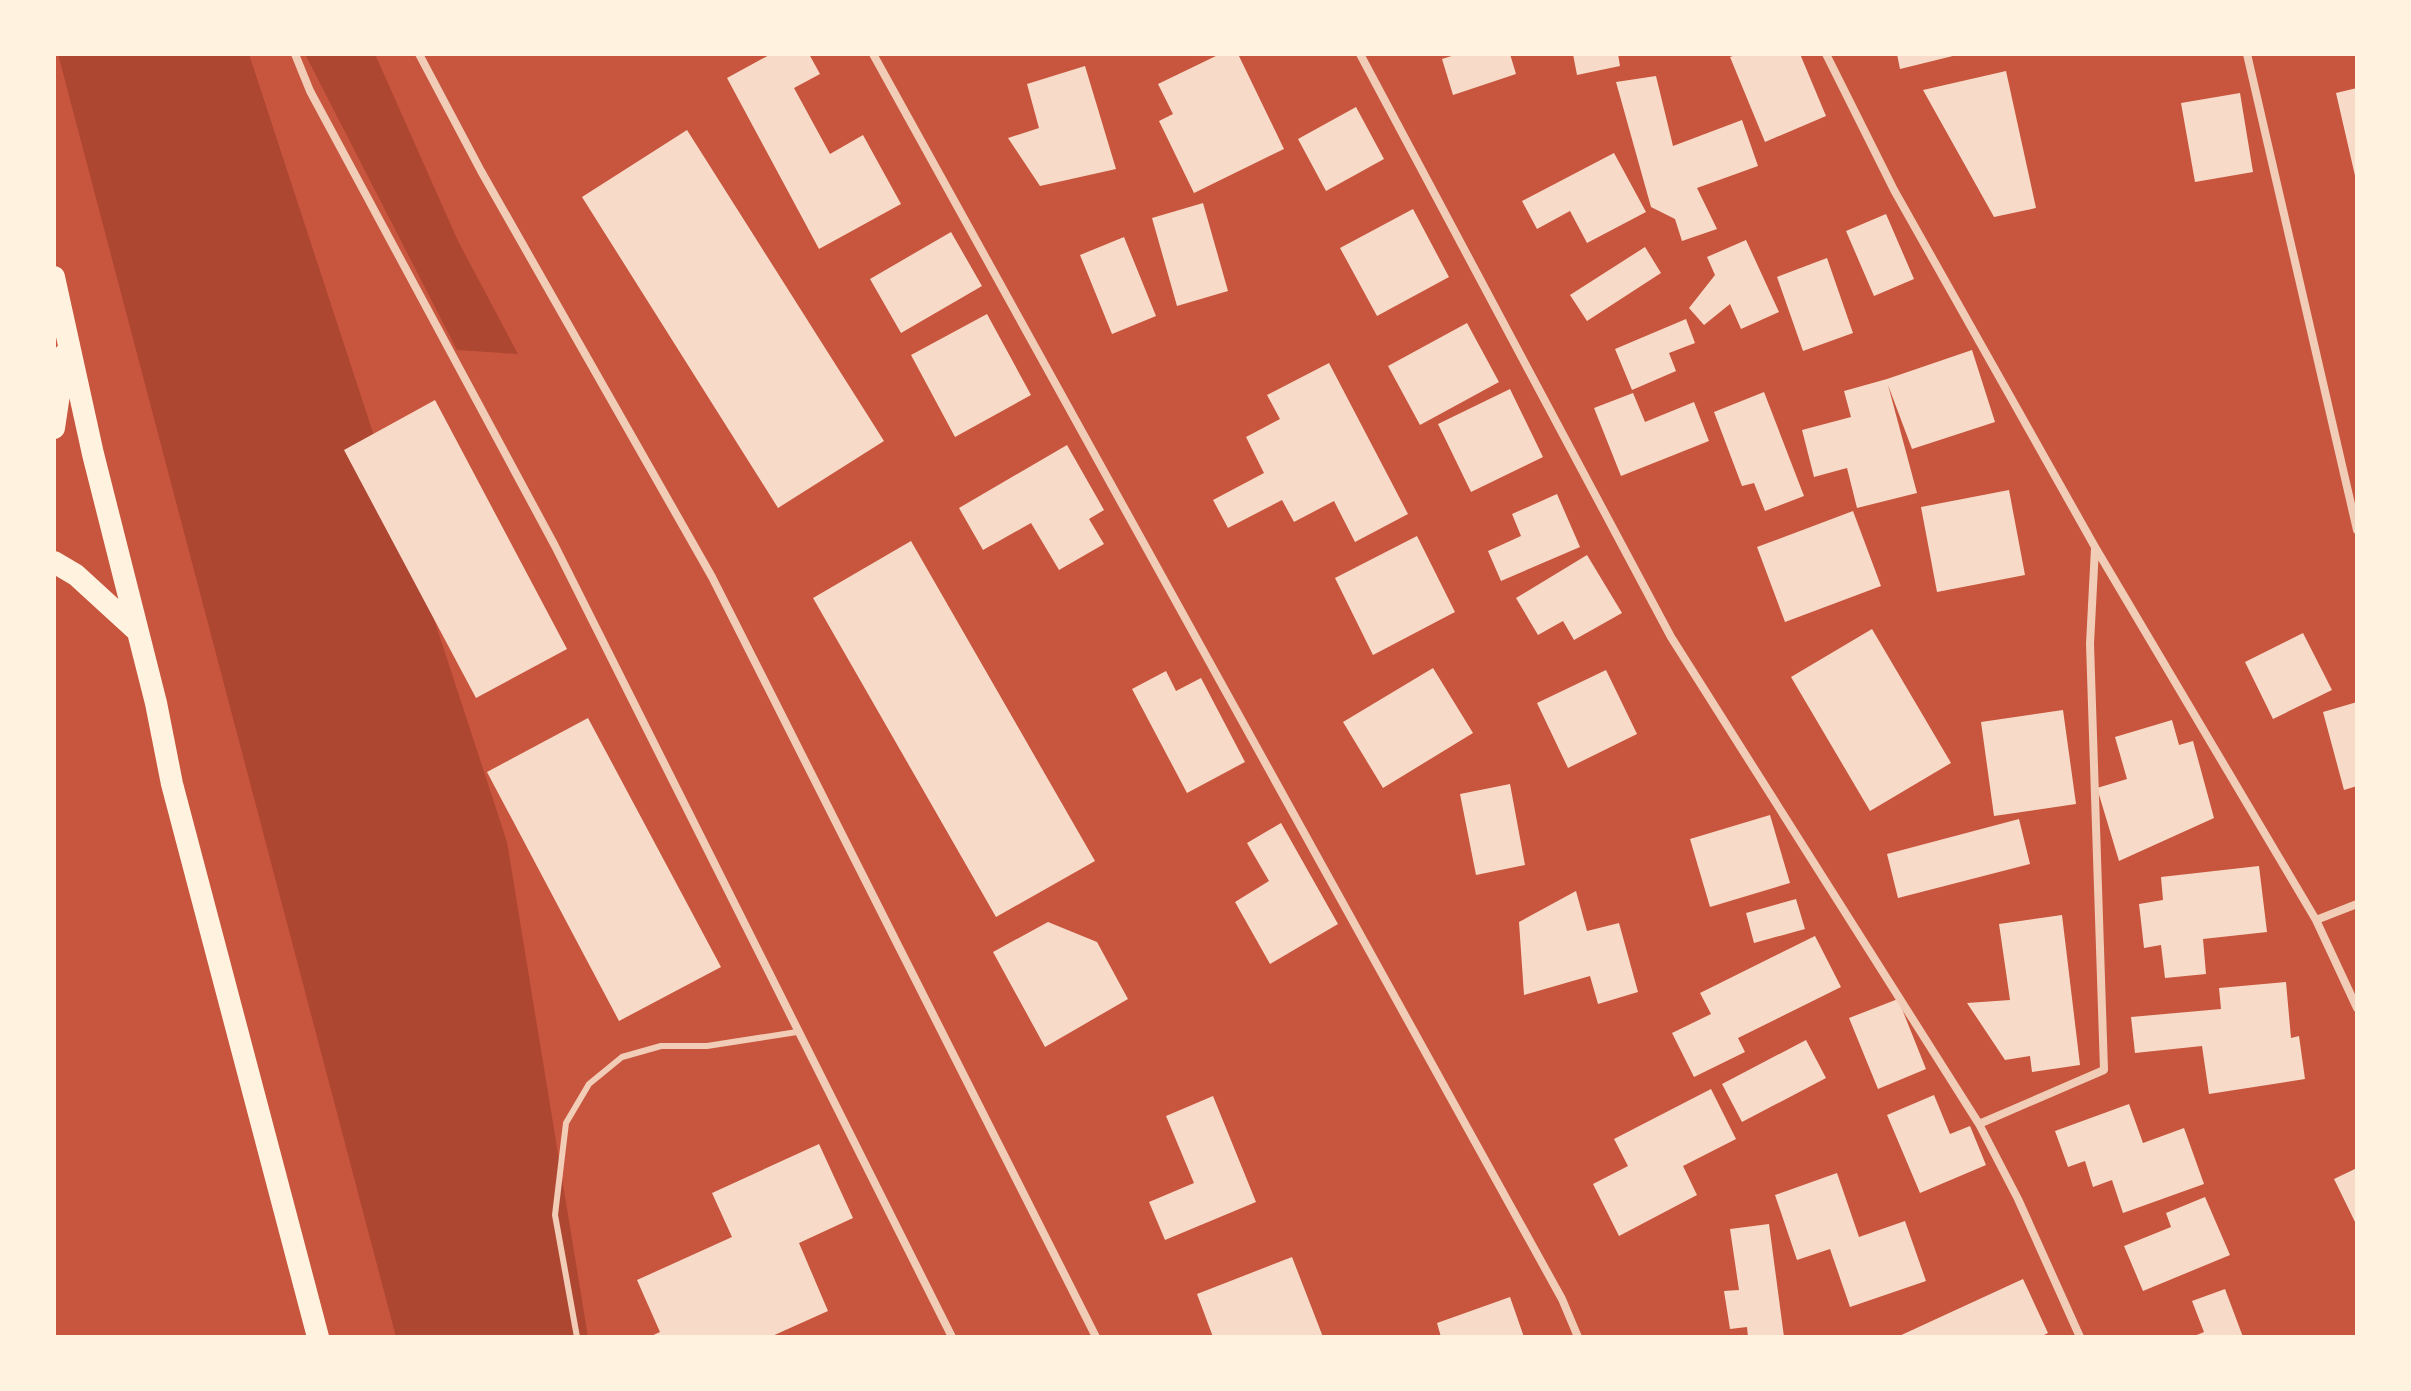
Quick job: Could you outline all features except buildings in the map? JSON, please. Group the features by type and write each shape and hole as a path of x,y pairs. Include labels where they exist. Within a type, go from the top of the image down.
{"highway":[{"path":"54,277 93,454 156,703 172,784 318,1337"},
{"path":"54,428 68,337"},
{"path":"54,562 76,575 135,629"}],"street":[{"path":"295,54 310,91 555,546 952,1337"},
{"path":"419,54 488,184 712,577 1096,1337"},
{"path":"873,54 1562,1299 1578,1337"},
{"path":"1360,54 1671,637 1979,1124 2018,1199 2080,1337"},
{"path":"1826,54 1894,190 2095,547 2316,920 2357,1008"},
{"path":"2247,54 2357,530"},
{"path":"1979,1124 2104,1070 2090,644 2095,547"},
{"path":"2316,920 2357,904"}],"lane":[{"path":"577,1337 555,1215 566,1123 589,1084 622,1057 661,1046 707,1046 797,1032"}],"shaded area":[{"path":"58,54 249,54 507,842 588,1337 396,1337"},
{"path":"305,54 375,54 458,241 518,354 457,350"}]}
